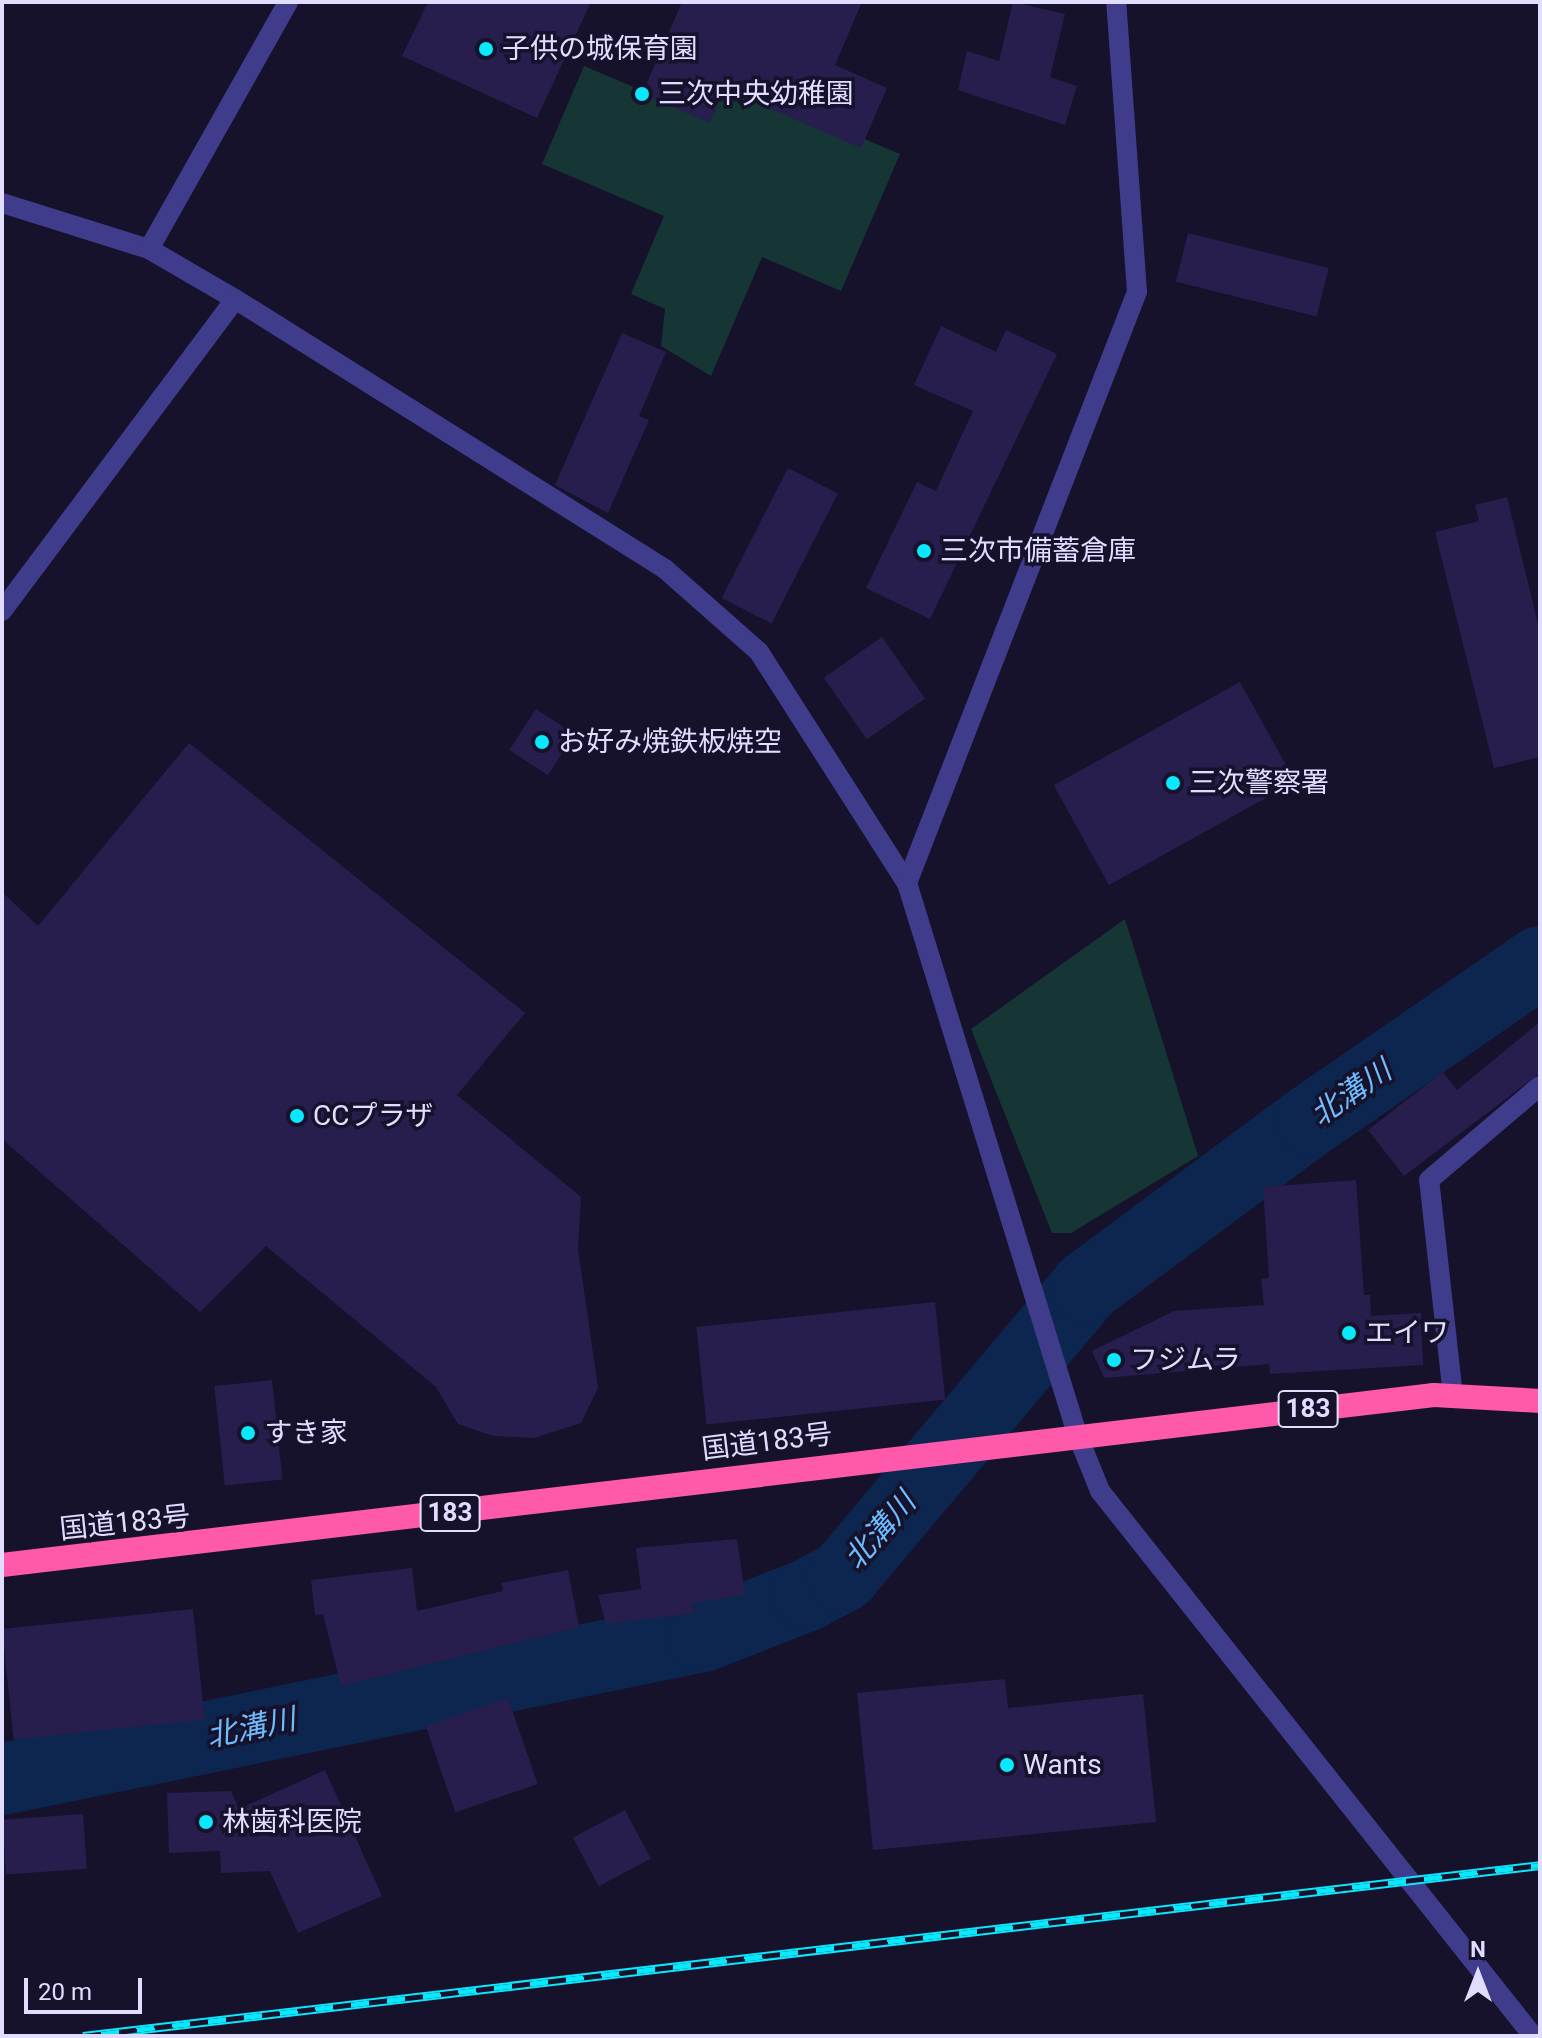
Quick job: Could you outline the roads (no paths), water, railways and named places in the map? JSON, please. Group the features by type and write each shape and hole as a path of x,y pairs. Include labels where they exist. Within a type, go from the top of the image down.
{"highway":[{"name":"国道183号","path":"2,1565 1077,1434 1453,1396 1540,1401"}],"street":[{"path":"149,249 288,2"},
{"path":"907,883 1137,292 1116,2"},
{"path":"2,203 149,249 235,299 665,569 759,652 907,883 1077,1434 1100,1491 1533,2036"},
{"path":"2,611 235,299"},
{"path":"1453,1396 1429,1180 1540,1086"}],"waterway":[{"name":"北溝川","path":"2,1779 703,1636 807,1595 843,1576 1086,1287 1311,1120 1540,962"}],"railway":[{"path":"83,2036 1540,1865"}],"place":[{"name":"子供の城保育園","path":"486,49"},
{"name":"三次中央幼稚園","path":"642,94"},
{"name":"三次市備蓄倉庫","path":"924,551"},
{"name":"お好み焼鉄板焼空","path":"542,742"},
{"name":"三次警察署","path":"1173,783"},
{"name":"CCプラザ","path":"297,1116"},
{"name":"エイワ","path":"1349,1333"},
{"name":"フジムラ","path":"1114,1360"},
{"name":"すき家","path":"248,1433"},
{"name":"Wants","path":"1007,1765"},
{"name":"林歯科医院","path":"206,1822"}]}
